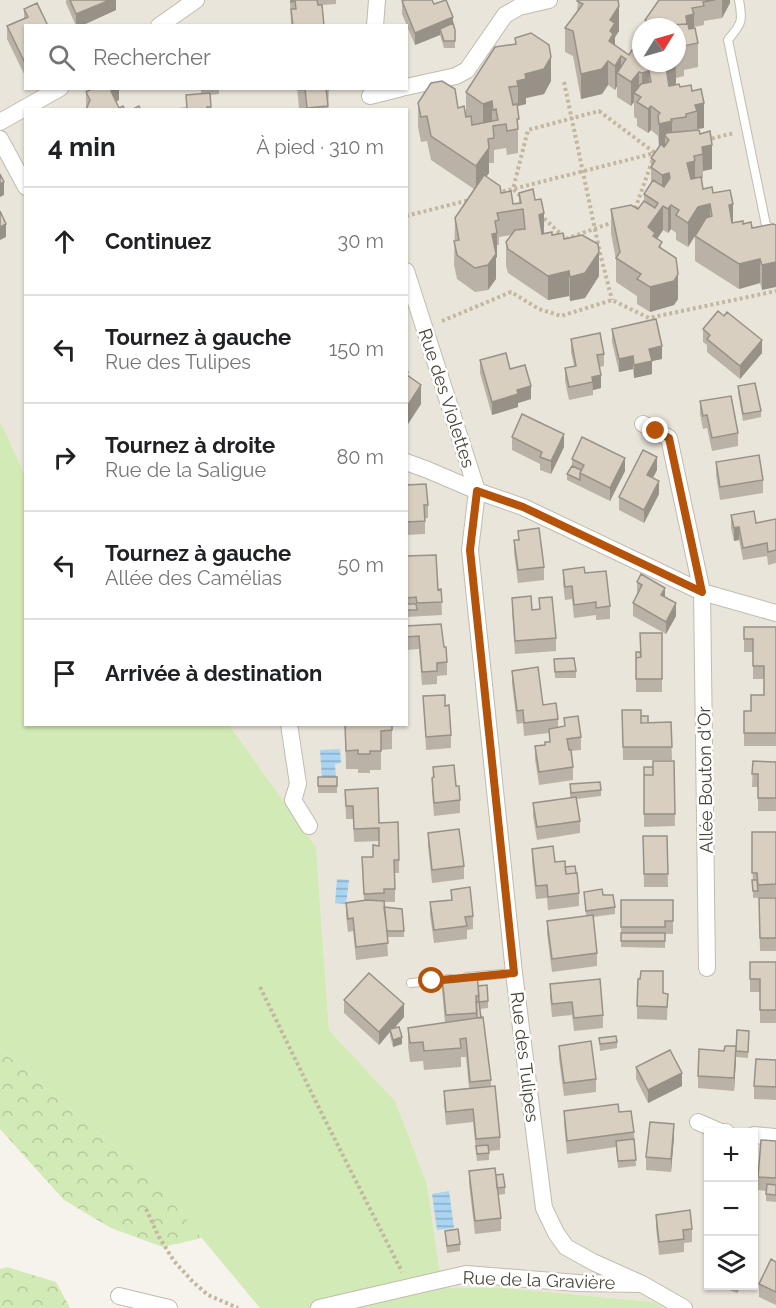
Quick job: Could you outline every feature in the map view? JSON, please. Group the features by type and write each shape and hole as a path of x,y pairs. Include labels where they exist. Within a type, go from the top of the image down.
{"street":[{"path":"162,24 196,0"},
{"path":"375,24 377,0"},
{"path":"408,87 456,76 467,70 505,15 519,7 549,0"},
{"path":"25,108 56,90"},
{"path":"370,98 396,90"},
{"path":"0,122 24,108"},
{"path":"0,139 24,183"},
{"name":"Rue des Violettes","path":"408,278 477,491"},
{"name":"Allée Bouton d'Or","path":"643,424 669,438 702,592 707,968"},
{"path":"408,463 523,507 702,592 776,613"},
{"name":"Rue des Tulipes","path":"477,491 470,550 514,973 544,1208 556,1233 567,1247 593,1262 642,1284"},
{"path":"289,726 298,784 293,800 309,826"},
{"path":"698,1122 712,1128"},
{"path":"758,1135 776,1137"},
{"name":"Rue de la Gravière","path":"319,1308 466,1274 578,1283 642,1284 684,1308"},
{"path":"119,1296 169,1308"}],"lane":[{"path":"739,0 742,18 739,27 728,40 766,225 776,231"},
{"path":"411,983 514,973"}],"path":[{"path":"564,82 612,300"},
{"path":"513,189 528,130 572,117 599,111 655,153"},
{"path":"700,141 746,130"},
{"path":"492,194 655,153"},
{"path":"513,189 566,239 633,215 655,153"},
{"path":"408,216 470,200"},
{"path":"442,321 511,292 538,309 561,316 612,300 649,318 776,291"},
{"path":"260,987 410,1287"},
{"path":"146,1209 159,1238 174,1261 193,1282 208,1295 238,1308"}],"shaded area":[{"path":"0,0 776,0 776,1308 663,1308 654,1302 504,1288 442,1289 427,1184 395,1101 329,1030 316,847 230,726 408,726 408,108 24,108 24,473 0,421"}],"green space":[{"path":"0,421 24,473 24,726 230,726 316,847 329,1030 395,1101 427,1184 442,1288 504,1288 654,1302 663,1308 260,1308 151,1177 0,1049"},
{"path":"0,1049 151,1177 202,1238 163,1247 111,1228 64,1200 0,1129"},
{"path":"7,1267 56,1282 70,1308 0,1308 0,1269"}],"water":[{"path":"340,749 341,763 335,764 336,778 322,779 320,750"},
{"path":"337,879 349,880 346,904 335,903"},
{"path":"449,1191 454,1228 437,1230 432,1194"}],"building":[{"path":"70,0 110,0 76,14"},
{"path":"291,0 317,0 318,5 322,5 324,24 293,24 291,9 296,9 295,1 291,2"},
{"path":"432,0 434,4 446,0 453,17 415,33 402,1"},
{"path":"618,0 619,6 610,20 615,23 610,31 613,34 609,41 629,55 632,50 632,72 639,72 631,82 617,73 626,59 621,56 615,66 608,61 602,69 581,74 573,31 565,28 583,4 577,1"},
{"path":"659,0 715,0 703,2 704,6 692,8 694,14 686,16 687,24 686,18 646,18"},
{"path":"37,3 47,24 24,24 24,61 7,26 28,17 24,9"},
{"path":"453,23 455,41 444,41 440,29"},
{"path":"686,24 689,29 695,28 698,43 686,45"},
{"path":"531,33 549,45 551,57 544,69 525,74 526,79 517,81 518,86 509,87 513,105 517,104 518,129 507,131 506,124 493,126 494,138 488,139 489,148 476,166 431,136 427,116 421,117 418,103 431,83 442,81 455,89 458,108 464,106 466,117 471,116 472,125 498,120 492,101 483,104 466,92 495,47 516,44 515,38"},
{"path":"649,72 667,72 669,86 691,85 692,91 701,89 704,103 695,105 697,111 686,114 686,117 671,119 672,121 659,124 658,115 660,113 651,106 648,109 637,102 641,97 634,93 641,84 651,82"},
{"path":"113,90 111,91 119,108 87,108 90,100 86,92"},
{"path":"305,90 326,90 328,106 307,108"},
{"path":"210,93 211,107 187,108 186,95"},
{"path":"699,130 700,134 710,131 712,145 702,147 703,154 694,156 695,161 687,163 691,179 701,177 703,189 712,187 713,193 730,190 733,204 729,205 732,223 751,222 752,228 776,225 776,262 762,265 760,259 739,264 695,236 706,218 712,216 710,204 698,207 688,223 676,215 679,210 671,205 668,209 663,206 648,227 655,233 653,236 662,242 659,247 676,258 678,274 674,281 650,287 637,279 641,274 616,258 620,252 611,209 631,205 638,209 644,201 655,208 658,203 644,194 653,180 664,187 670,178 669,173 662,175 651,167 655,161 651,158 661,144 664,147 669,140 665,136 666,133"},
{"path":"484,175 500,186 501,193 511,191 513,204 521,203 519,193 533,189 535,200 541,199 544,213 539,215 542,234 563,233 564,239 582,235 598,244 599,252 585,273 570,277 569,271 548,276 508,249 506,242 515,230 525,229 523,209 497,213 499,220 495,221 497,233 492,234 496,254 488,265 475,268 457,255 454,241 459,240 455,218"},
{"path":"0,211 6,224 0,227"},
{"path":"718,311 724,316 727,312 762,340 740,366 707,339 710,335 703,329"},
{"path":"656,319 662,346 649,349 652,361 634,365 633,356 619,359 612,329"},
{"path":"600,333 604,354 597,355 601,375 592,377 593,382 569,387 565,368 576,366 571,339"},
{"path":"506,353 510,369 525,365 531,386 517,390 518,394 492,402 480,360"},
{"path":"408,376 421,385 408,405"},
{"path":"755,383 761,411 743,414 738,386"},
{"path":"731,396 738,433 712,438 707,415 703,416 700,401"},
{"path":"522,414 564,434 551,461 540,457 542,452 512,437"},
{"path":"582,437 625,458 610,488 580,473 584,465 572,459"},
{"path":"643,450 657,457 647,475 659,481 644,510 619,497"},
{"path":"759,455 763,480 720,487 716,462"},
{"path":"572,466 581,470 580,480 567,474"},
{"path":"426,484 428,505 424,505 425,521 408,522 408,485"},
{"path":"754,511 756,523 776,519 776,550 768,552 767,543 743,548 739,527 734,528 731,515"},
{"path":"539,528 544,567 518,570 514,540 519,540 518,531"},
{"path":"436,555 438,590 441,589 442,602 417,603 416,597 408,598 408,556"},
{"path":"584,567 585,573 606,571 610,606 596,608 596,602 574,605 572,586 565,587 563,570"},
{"path":"641,574 665,588 661,595 676,603 666,622 633,603 642,585 637,582"},
{"path":"531,596 532,610 540,609 539,598 552,597 556,638 515,641 512,598"},
{"path":"408,604 416,604 417,610 408,610"},
{"path":"441,624 447,662 437,663 437,671 422,672 419,636 408,637 408,626"},
{"path":"744,627 776,627 776,733 744,733 744,711 751,711 751,695 764,695 764,666 753,666 753,639 744,639"},
{"path":"640,633 662,633 662,679 636,679 636,658 641,657"},
{"path":"636,652 640,652 641,657 636,658"},
{"path":"574,658 576,671 555,672 554,659"},
{"path":"538,667 543,705 556,703 558,719 524,723 523,710 517,711 512,671"},
{"path":"445,695 445,706 449,705 451,735 426,737 423,696"},
{"path":"622,710 641,710 641,723 671,722 672,747 623,747"},
{"path":"578,716 581,737 567,739 573,767 539,772 535,746 550,742 549,729 565,726 564,718"},
{"path":"641,716 648,716 648,723 641,723"},
{"path":"345,726 392,726 392,730 381,731 381,751 358,754 358,750 346,751"},
{"path":"653,761 674,761 675,814 644,814 644,775 653,775"},
{"path":"753,761 776,762 776,798 758,798 758,774 752,774"},
{"path":"454,765 460,800 434,803 433,767"},
{"path":"644,767 653,767 653,775 644,775"},
{"path":"318,777 337,777 337,786 318,786"},
{"path":"600,782 601,790 571,793 570,784"},
{"path":"378,788 379,823 398,822 399,860 394,860 395,889 384,889 384,893 364,894 362,857 373,857 373,845 379,846 379,828 354,829 353,806 346,806 345,790"},
{"path":"576,797 580,821 537,827 533,803"},
{"path":"459,829 464,866 432,870 428,833"},
{"path":"752,832 776,832 776,884 758,885 757,873 752,873"},
{"path":"643,836 667,836 668,874 644,874"},
{"path":"553,846 555,862 565,861 566,874 577,873 579,893 548,897 547,885 536,886 532,849"},
{"path":"575,866 576,873 566,874 565,867"},
{"path":"752,880 757,880 758,891 753,891"},
{"path":"470,887 473,916 465,917 467,926 434,930 430,902 452,900 451,890"},
{"path":"602,889 603,895 613,895 615,907 586,911 584,892"},
{"path":"759,898 776,898 776,938 760,938"},
{"path":"367,900 384,901 388,943 356,947 353,918 348,919 346,903"},
{"path":"621,900 673,900 673,921 665,921 665,927 621,927"},
{"path":"384,907 402,909 404,931 387,931"},
{"path":"593,915 597,953 552,959 547,921"},
{"path":"621,933 665,933 665,941 621,941"},
{"path":"750,962 776,962 776,1010 760,1010 760,979 750,979"},
{"path":"641,971 663,971 663,993 668,994 667,1007 637,1006 638,979 640,979"},
{"path":"369,973 404,1004 379,1032 344,1000"},
{"path":"477,974 479,996 476,996 477,1013 446,1015 442,977"},
{"path":"600,979 603,1015 574,1018 572,1002 552,1004 550,984"},
{"path":"487,985 488,1001 479,1002 478,986"},
{"path":"476,1002 479,1002 481,1018 477,1018"},
{"path":"483,1017 491,1080 470,1082 466,1038 460,1039 461,1048 424,1051 423,1042 410,1043 408,1028"},
{"path":"399,1027 402,1037 393,1040 390,1029"},
{"path":"737,1030 749,1031 748,1052 736,1051"},
{"path":"616,1036 617,1042 600,1044 599,1038"},
{"path":"591,1041 596,1079 564,1083 559,1046"},
{"path":"725,1046 736,1046 734,1078 698,1076 699,1049 724,1051"},
{"path":"670,1050 682,1073 648,1090 636,1067"},
{"path":"756,1059 776,1060 776,1087 754,1086"},
{"path":"495,1086 500,1137 476,1139 473,1109 446,1112 444,1091"},
{"path":"618,1104 619,1112 631,1111 634,1132 567,1141 564,1111"},
{"path":"650,1122 674,1124 671,1159 646,1157"},
{"path":"634,1139 636,1160 618,1161 616,1141"},
{"path":"761,1140 776,1141 776,1178 758,1177"},
{"path":"488,1145 489,1153 477,1154 476,1146"},
{"path":"495,1168 501,1218 475,1221 469,1171"},
{"path":"503,1174 505,1187 497,1188 496,1175"},
{"path":"767,1184 776,1185 776,1195 766,1194"},
{"path":"690,1210 692,1229 683,1230 684,1239 659,1242 656,1215"},
{"path":"458,1229 460,1244 447,1246 445,1231"},
{"path":"771,1259 776,1262 776,1292 759,1284"}],"route":[{"path":"432,981 514,973 470,550 477,491 523,507 702,592 669,438 656,431"}]}
